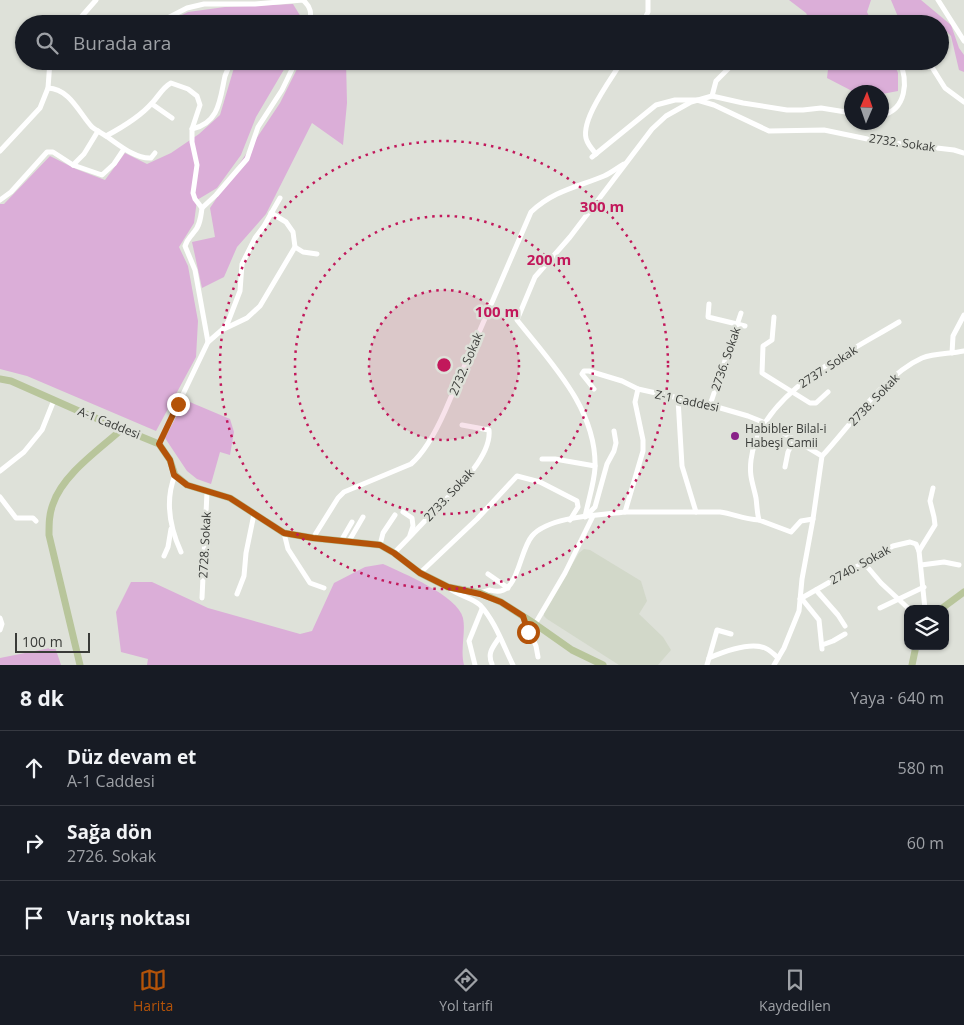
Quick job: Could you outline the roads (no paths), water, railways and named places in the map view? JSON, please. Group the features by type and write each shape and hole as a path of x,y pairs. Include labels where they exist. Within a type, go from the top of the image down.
{"main road":[{"name":"A-1 Caddesi","path":"0,379 11,381 159,444"},
{"path":"80,665 49,535 50,515 57,494 64,483 122,429"},
{"path":"159,444 170,460 174,475 187,485 230,498 284,533 380,545 420,573 448,587 480,594 501,602 572,650 601,665"},
{"path":"946,605 964,592"},
{"path":"912,665 915,650"}],"street":[{"path":"83,15 96,0"},
{"path":"173,15 187,8 204,4 255,4 303,0 308,5 310,15"},
{"path":"646,15 648,0"},
{"path":"938,0 948,15"},
{"path":"949,17 964,41"},
{"path":"0,151 40,108 48,88 49,70"},
{"path":"192,129 201,127 216,111 222,98 227,70"},
{"path":"208,342 196,270 185,246 188,238 194,233 199,224 202,208 216,195 247,159 258,127 282,90 292,70"},
{"name":"2732. Sokak","path":"617,70 586,125 587,142 594,155 656,105 675,100 697,100 714,105 769,131 824,130 877,141 954,150 964,153"},
{"path":"712,96 716,81 727,70"},
{"name":"2732. Sokak","path":"889,112 895,109 903,95 903,70"},
{"path":"934,70 945,88 964,102"},
{"path":"106,136 118,130 152,104 165,86 171,83 188,88 197,96 200,105 192,129 192,142 197,165 193,193 202,208"},
{"path":"48,88 56,88 67,96 93,128 124,149 145,158 151,158 155,153"},
{"name":"2732. Sokak","path":"594,466 594,446 588,423 566,381 517,320 535,277 570,237 652,129 666,116 697,100 712,96 787,110 821,108 844,112"},
{"path":"152,104 172,118"},
{"path":"73,165 84,154 98,131"},
{"path":"0,200 11,192 47,152 53,152 73,165 102,175 114,164 124,149"},
{"name":"2732. Sokak","path":"313,538 338,498 344,492 411,464 418,458 446,411 531,212 555,193 605,175 626,163"},
{"path":"159,444 208,342 228,322 240,291 242,264 255,238 280,198"},
{"path":"223,329 247,318 260,306 295,247 293,232 286,222 272,213"},
{"path":"295,247 303,252 317,254"},
{"path":"709,304 708,317 745,326"},
{"name":"2736. Sokak","path":"710,405 741,313"},
{"path":"952,353 953,336 964,315"},
{"path":"774,317 772,340 763,346 762,373 791,392 813,403 828,392"},
{"name":"2737. Sokak","path":"759,520 750,480 751,459 756,439 764,423 791,392 814,374 899,322"},
{"name":"2738. Sokak","path":"822,456 878,392 896,375 923,358 964,351"},
{"path":"594,389 582,374 584,371 589,370 622,381 638,390"},
{"name":"Z-1 Caddesi","path":"626,512 642,451 643,440 635,402 638,390 710,405 748,416 822,456"},
{"path":"678,399 682,466 696,512"},
{"path":"0,471 24,452 42,430 54,400"},
{"name":"2733. Sokak","path":"394,553 448,498 476,466 488,439 489,430 462,425"},
{"path":"585,517 595,507 603,476 616,443 614,431"},
{"path":"785,467 788,452 794,440"},
{"path":"774,665 795,624 801,599 802,579 822,456"},
{"path":"542,459 555,458 594,466 585,517"},
{"path":"164,556 168,547 171,526 171,484 174,475"},
{"path":"420,573 459,538 516,476 540,482 577,501 578,507 570,520"},
{"path":"925,605 919,551 935,522 930,501 932,488"},
{"name":"2728. Sokak","path":"202,598 207,492"},
{"path":"0,497 16,518 33,518 36,521"},
{"path":"403,512 412,518 409,538"},
{"path":"480,594 490,590 503,592 508,588 514,579 524,550 533,535 549,525 570,520 626,512 720,512 759,520 791,532 801,522 813,519"},
{"path":"237,594 244,576 246,552 254,514"},
{"path":"380,545 383,533 395,515"},
{"path":"536,624 565,573 593,516"},
{"path":"345,541 363,517"},
{"path":"345,541 352,522"},
{"path":"171,526 181,552"},
{"path":"284,533 288,549 310,583 324,588"},
{"name":"2740. Sokak","path":"801,599 893,546 905,542 913,542 919,551"},
{"path":"921,565 944,562 959,565"},
{"path":"864,563 881,583 905,605"},
{"path":"488,574 508,588"},
{"path":"448,587 456,594 473,600 490,617 513,665"},
{"path":"880,608 924,587"},
{"path":"816,590 845,626"},
{"path":"801,599 819,620 822,647 845,634"},
{"path":"475,665 469,642 482,609"},
{"path":"523,616 536,646 538,657"},
{"path":"0,618 2,624 0,630"},
{"path":"707,665 717,630 731,634"},
{"path":"492,664 489,653 499,638"},
{"path":"709,658 722,652 753,647 765,648 778,658"}],"place":[{"name":"Habibler Bilal-i Habeşi Camii","path":"735,436"}]}
